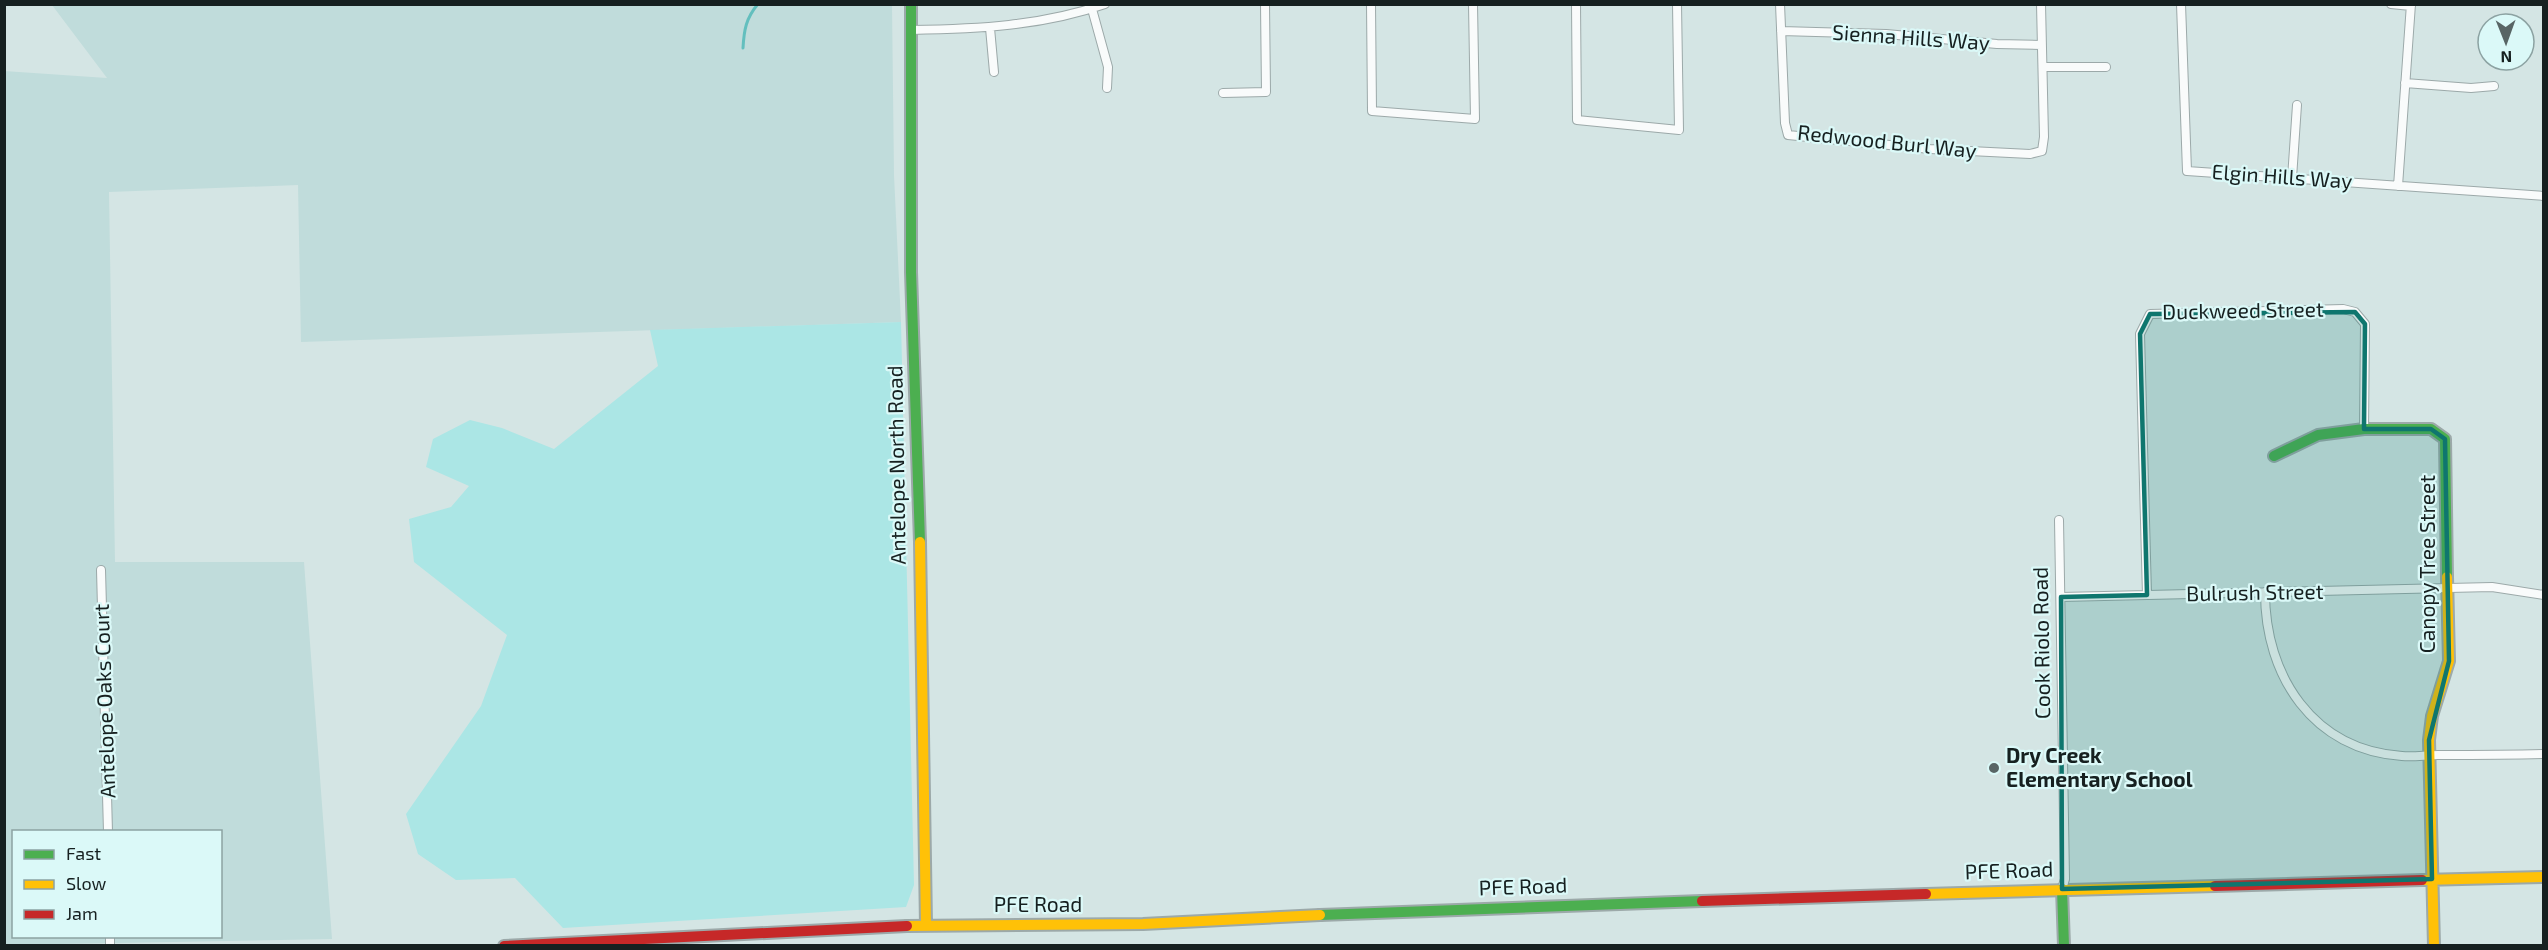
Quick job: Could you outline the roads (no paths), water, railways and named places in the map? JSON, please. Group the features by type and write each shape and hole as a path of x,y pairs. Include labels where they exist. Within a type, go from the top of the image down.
{"main road":[{"name":"Antelope North Road","path":"911,4 911,272 918,442 926,925"},
{"path":"2274,456 2318,435 2364,429"},
{"name":"Canopy Tree Street","path":"2364,429 2431,429 2440,433 2445,439 2449,661 2432,716 2429,755 2434,945"},
{"name":"PFE Road","path":"504,945 926,925 1143,924 1507,906 2544,877"},
{"name":"Cook Riolo Road","path":"2062,889 2064,945"}],"street":[{"path":"911,30 990,28 1092,9 1105,4"},
{"path":"1223,93 1266,92 1265,4"},
{"path":"1371,4 1372,111 1475,119 1473,4"},
{"path":"1576,4 1578,120 1679,130 1677,4"},
{"name":"Redwood Burl Way","path":"1780,4 1785,123 1788,135 1930,149 2030,154 2042,151 2043,67"},
{"path":"2041,4 2043,67 2106,67"},
{"name":"Elgin Hills Way","path":"2181,4 2187,171 2544,196"},
{"path":"2391,4 2411,5 2397,186"},
{"path":"1092,9 1108,67 1107,88"},
{"path":"990,28 994,72"},
{"name":"Sienna Hills Way","path":"1780,31 1886,34 1997,45 2041,45"},
{"path":"2405,83 2471,88 2494,86"},
{"path":"2292,178 2297,105"},
{"name":"Duckweed Street","path":"2147,595 2140,334 2150,314 2161,311 2343,309 2355,312 2365,324 2364,429"},
{"name":"Cook Riolo Road","path":"2059,520 2065,879 2062,889"},
{"name":"Antelope Oaks Court","path":"101,570 108,830"},
{"name":"Bulrush Street","path":"2061,597 2507,587 2544,595"},
{"path":"2265,592 2265,618 2274,659 2292,694 2310,715 2347,741 2402,756 2544,754"}],"waterway":[{"path":"743,48 746,24 758,4"}],"place":[{"name":"Dry Creek Elementary School","path":"1994,768"}]}
